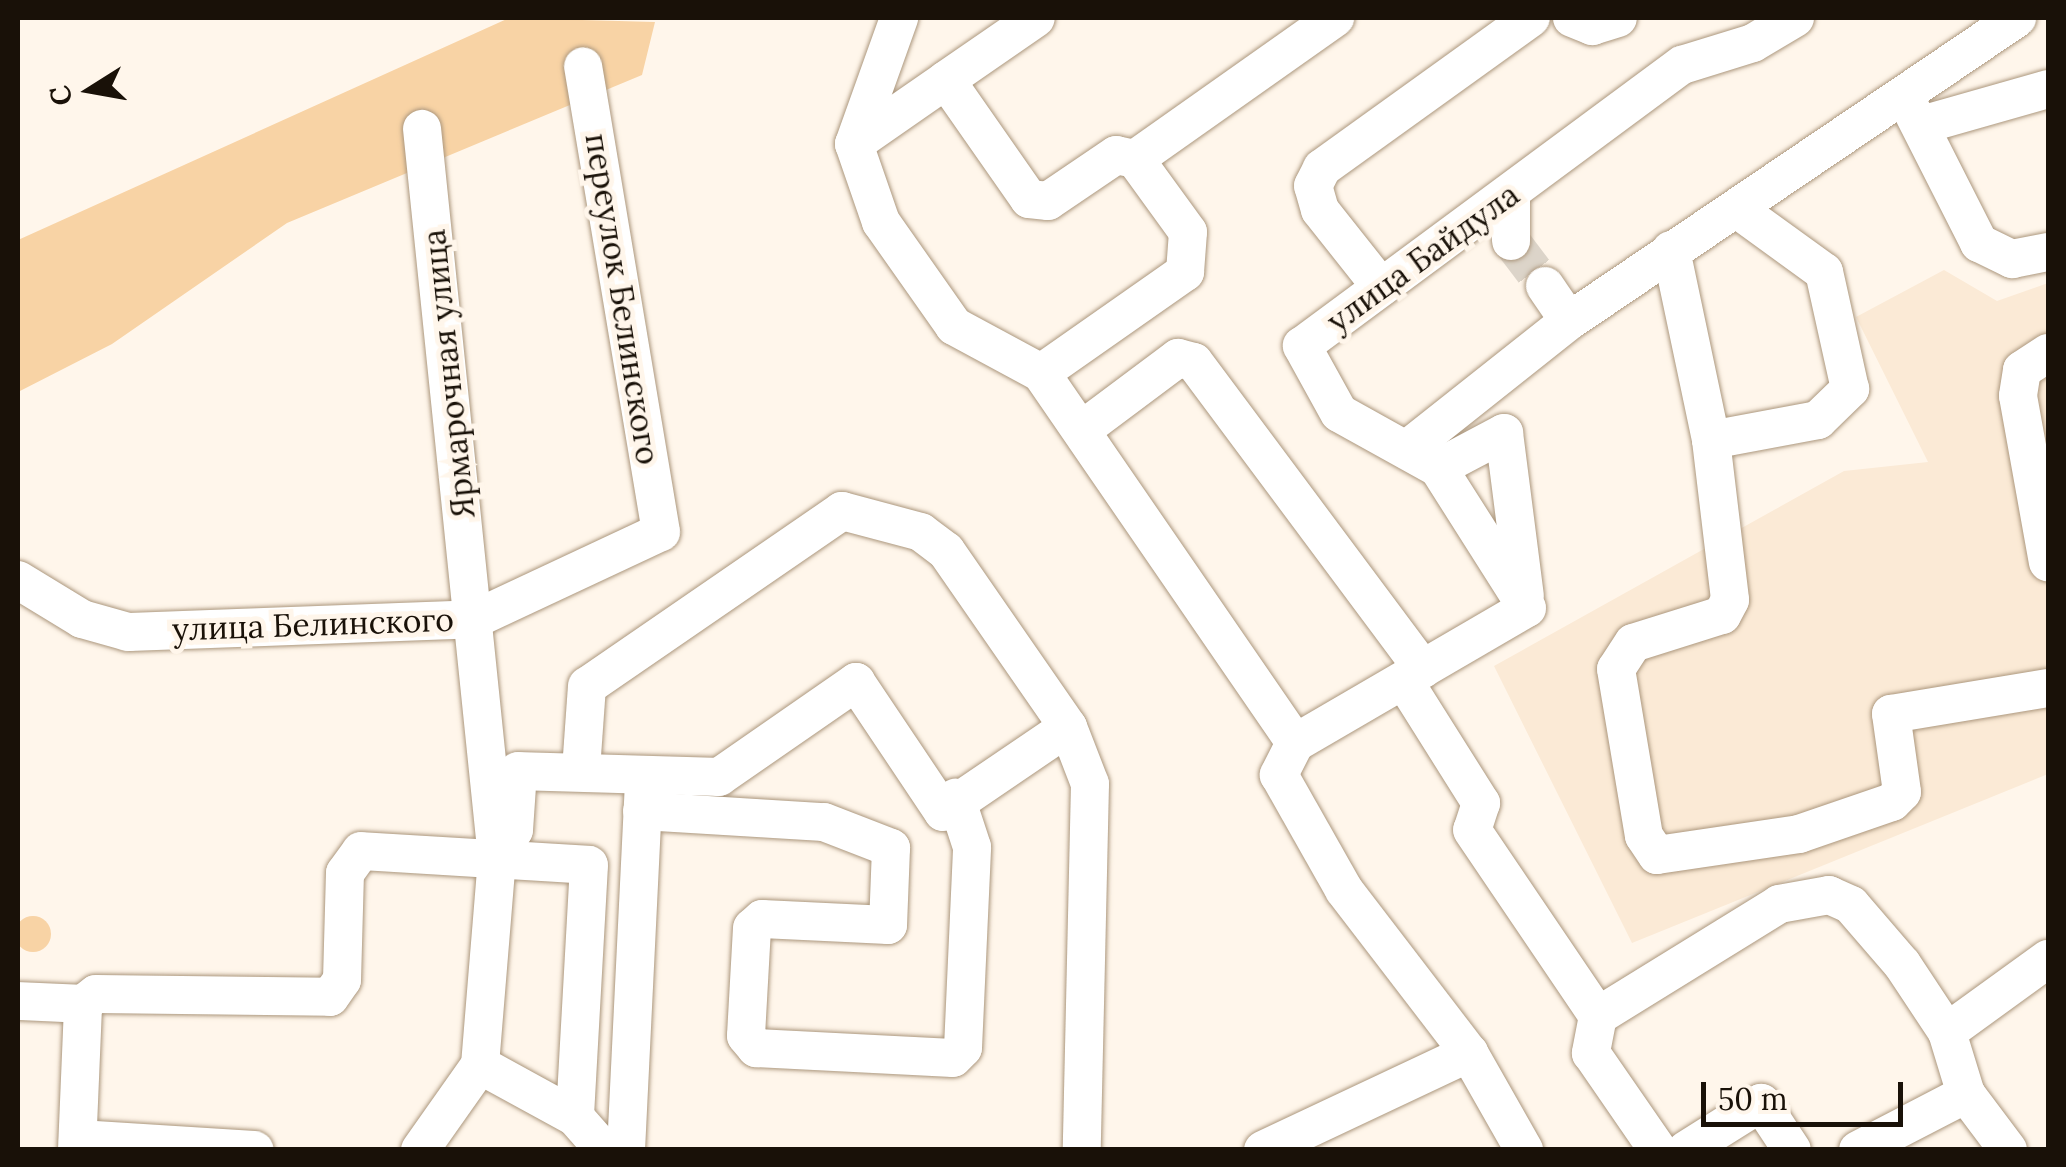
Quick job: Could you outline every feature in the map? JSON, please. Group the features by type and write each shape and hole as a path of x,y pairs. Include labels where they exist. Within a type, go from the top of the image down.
{"street":[{"path":"899,18 854,144 880,222 954,326 982,349 1041,373 1083,428 1296,742"},
{"path":"854,144 1036,18"},
{"path":"946,80 1028,199 1048,201 1116,155 1135,158 1335,18"},
{"path":"1381,287 1320,210 1314,186 1322,168 1531,18"},
{"path":"1572,18 1592,26 1618,18"},
{"name":"улица Байдула","path":"1424,458 1339,413 1302,346 1682,65 1753,43 1794,18"},
{"path":"1424,458 1569,320 1671,250 1915,111 2018,18"},
{"name":"переулок Белинского","path":"583,66 661,532"},
{"path":"1915,111 2048,88"},
{"path":"1915,111 1979,243 2012,258 2048,252"},
{"name":"Ярмарочная улица","path":"422,129 476,619 497,858"},
{"path":"1041,373 1185,272 1188,232 1135,158"},
{"path":"1511,194 1511,241"},
{"path":"1711,440 1818,420 1850,389 1824,272 1741,212"},
{"path":"1671,250 1711,440 1730,600 1722,615 1633,643 1616,669 1644,836 1657,855 1799,834 1892,802 1902,792 1891,714 2048,688"},
{"path":"1544,286 1569,320"},
{"path":"2048,352 2022,370 2018,396 2048,562"},
{"path":"1083,428 1178,358 1194,362 1414,677 1480,803 1472,830 1598,1016 1591,1054 1658,1150"},
{"path":"1424,458 1504,433 1527,608"},
{"path":"1424,458 1527,608"},
{"path":"581,770 587,686 842,511 922,532 946,551 1068,727 1090,784 1082,1150"},
{"name":"улица Белинского","path":"18,580 82,619 128,632 476,619 661,532"},
{"path":"1524,1150 1469,1053 1344,890 1279,775 1296,742 1527,608"},
{"path":"644,792 719,777 856,682 949,805 972,847 963,1048 952,1058 756,1048 746,1036 752,928 762,919 888,925 891,848"},
{"path":"891,848 1068,727"},
{"path":"420,1150 480,1065 497,858 514,830 518,770 581,770 644,792 824,822 891,848"},
{"path":"626,1150 644,792"},
{"path":"18,1000 83,1004 96,994 330,997 342,980 345,873 361,850 589,865 576,1117"},
{"path":"1598,1016 1779,904 1829,895 1875,932 1947,1032 1966,1094 2008,1150"},
{"path":"1947,1032 2048,959"},
{"path":"83,1004 77,1144 255,1150"},
{"path":"1263,1150 1469,1053"},
{"path":"480,1065 576,1117 604,1150"},
{"path":"1858,1150 1966,1094"},
{"path":"1686,1150 1761,1103 1792,1150"}],"shaded area":[{"path":"509,18 655,22 642,75 287,223 112,344 18,392 18,240"},
{"path":"1944,270 1997,301 2048,283 2048,774 1632,943 1494,666 1844,471 1928,462 1856,317"},
{"path":"33,916 46,921 51,934 46,947 33,952 20,947 15,934 20,921"}],"tunnel":[{"path":"1511,241 1545,286"}]}
